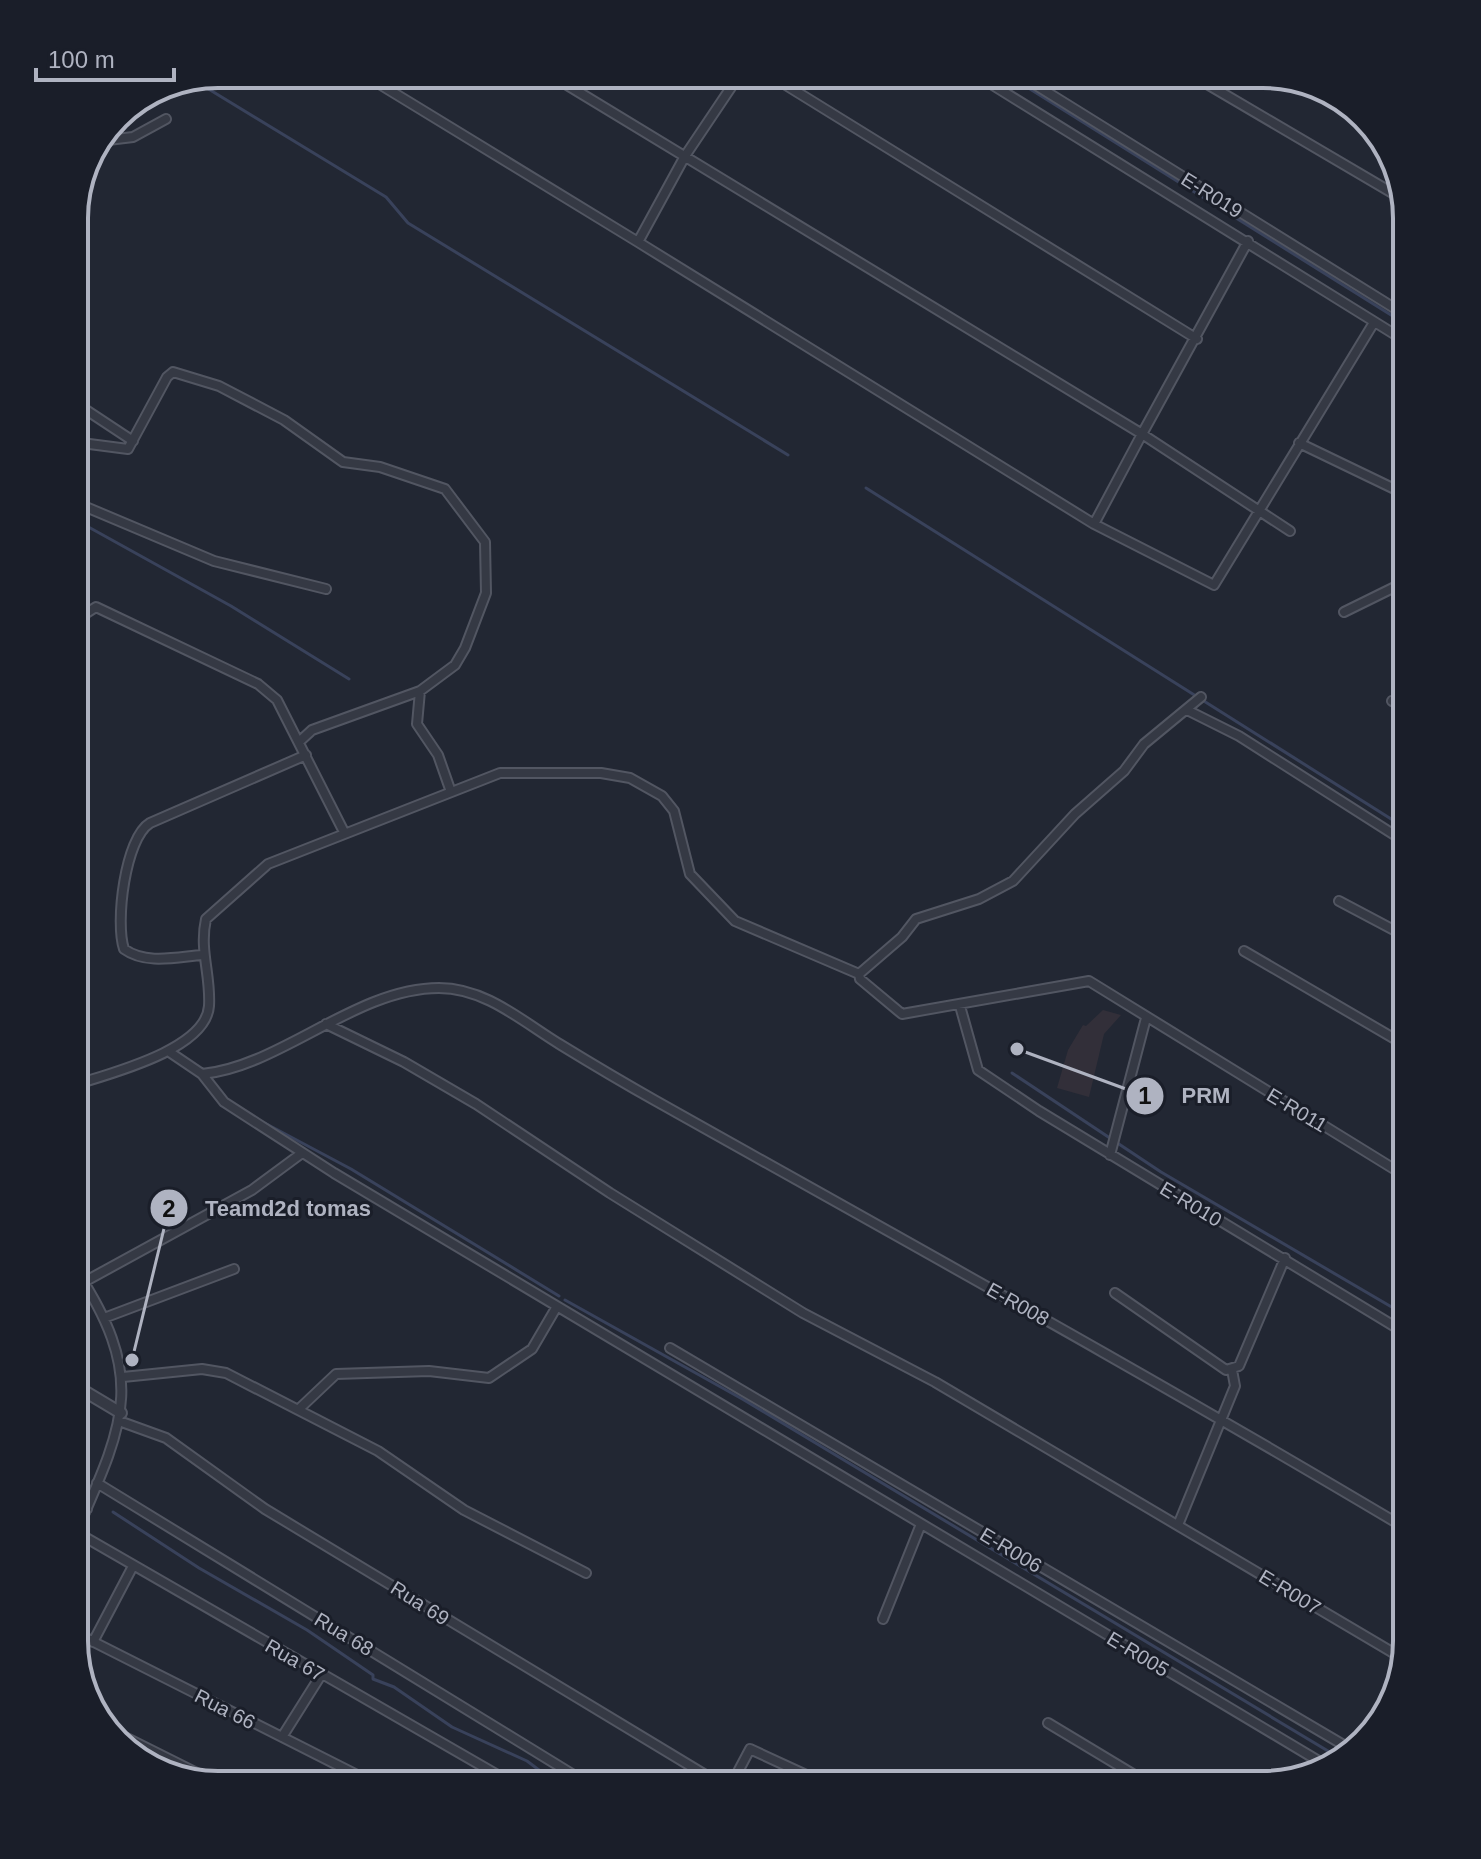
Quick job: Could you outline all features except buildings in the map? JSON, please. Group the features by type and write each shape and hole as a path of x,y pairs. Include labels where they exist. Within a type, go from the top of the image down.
{"street":[{"path":"386,88 1094,524 1214,585 1258,507 1373,324"},
{"path":"572,88 1142,434 1258,507 1290,531"},
{"path":"638,242 685,156 731,88"},
{"path":"791,88 1197,339"},
{"path":"998,88 1248,241 1393,335"},
{"name":"E-R019","path":"1041,88 1393,307"},
{"path":"1214,88 1390,191"},
{"path":"115,139 133,137 166,119"},
{"path":"1094,524 1248,241"},
{"path":"88,444 128,449 167,377 173,372 182,371 219,386 284,420 343,462 380,467 445,489 485,542 486,593 465,648 455,665 420,691 312,730 300,741"},
{"path":"88,411 133,441"},
{"path":"1299,443 1393,488"},
{"path":"88,508 214,561 326,589"},
{"path":"1344,612 1393,588"},
{"path":"88,612 96,607 258,684 282,704 344,832"},
{"path":"420,691 417,724 438,755 451,792"},
{"path":"88,1081 121,1072 168,1051 197,1028 209,1010 209,981 202,955 206,919 223,900 268,864 451,792 513,771 601,773 630,778 662,796 674,811 690,874 735,921 859,974 902,937 916,919 979,899 1013,881 1075,814 1124,771 1144,744 1201,697"},
{"path":"1187,710 1239,736 1393,834"},
{"path":"293,728 312,730"},
{"path":"202,955 155,959 133,956 124,949 121,936 128,862 133,845 150,823 306,755"},
{"path":"1339,901 1393,930"},
{"path":"1244,951 1393,1038"},
{"name":"E-R011","path":"859,974 860,979 902,1014 1089,981 1393,1168"},
{"name":"E-R008","path":"202,1074 239,1067 326,1024 414,991 438,988 457,990 515,1013 626,1084 1222,1419 1393,1521"},
{"name":"E-R010","path":"960,1006 978,1070 1110,1155 1393,1325"},
{"path":"1110,1155 1146,1018"},
{"name":"E-R007","path":"326,1024 404,1062 476,1104 610,1193 803,1313 935,1382 1392,1652"},
{"name":"E-R005","path":"168,1051 202,1074 224,1102 302,1153 507,1274 556,1308 687,1382 1316,1759"},
{"path":"88,1280 252,1190 302,1153"},
{"path":"1115,1293 1226,1370 1232,1370 1239,1366 1285,1258"},
{"path":"104,1318 234,1269"},
{"path":"88,1289 104,1318 123,1377 120,1417 88,1506"},
{"path":"299,1409 336,1374 429,1371 489,1378 532,1349 556,1308"},
{"name":"E-R006","path":"670,1348 1342,1744"},
{"path":"123,1377 214,1369 378,1451 464,1510 586,1573"},
{"path":"1178,1525 1235,1386 1232,1370"},
{"path":"88,1395 120,1417"},
{"name":"Rua 69","path":"120,1417 166,1438 265,1509 699,1771"},
{"name":"Rua 68","path":"97,1483 567,1771"},
{"path":"883,1619 921,1524"},
{"name":"Rua 67","path":"88,1542 489,1771"},
{"path":"93,1642 133,1566"},
{"name":"Rua 66","path":"88,1639 349,1771"},
{"path":"282,1737 321,1675"},
{"path":"1048,1723 1128,1771"},
{"path":"139,1744 181,1765"},
{"path":"738,1771 750,1749 798,1771"}],"shaded area":[{"path":"1103,1010 1121,1015 1104,1034 1089,1097 1057,1088 1068,1050 1083,1025 1086,1026"}],"waterway":[{"path":"1028,88 1393,316"},
{"path":"208,89 386,197 408,223 788,455"},
{"path":"866,488 1393,820"},
{"path":"88,527 231,606 349,679"},
{"path":"1012,1073 1161,1172 1393,1308"},
{"path":"259,1120 351,1169 559,1296"},
{"path":"565,1300 744,1400 1330,1752"},
{"path":"113,1512 199,1568 307,1630 373,1675 373,1679 394,1687 452,1727 527,1761 540,1771"}],"place":[{"name":"PRM","path":"1017,1049"},
{"name":"Teamd2d tomas","path":"132,1360"}]}
